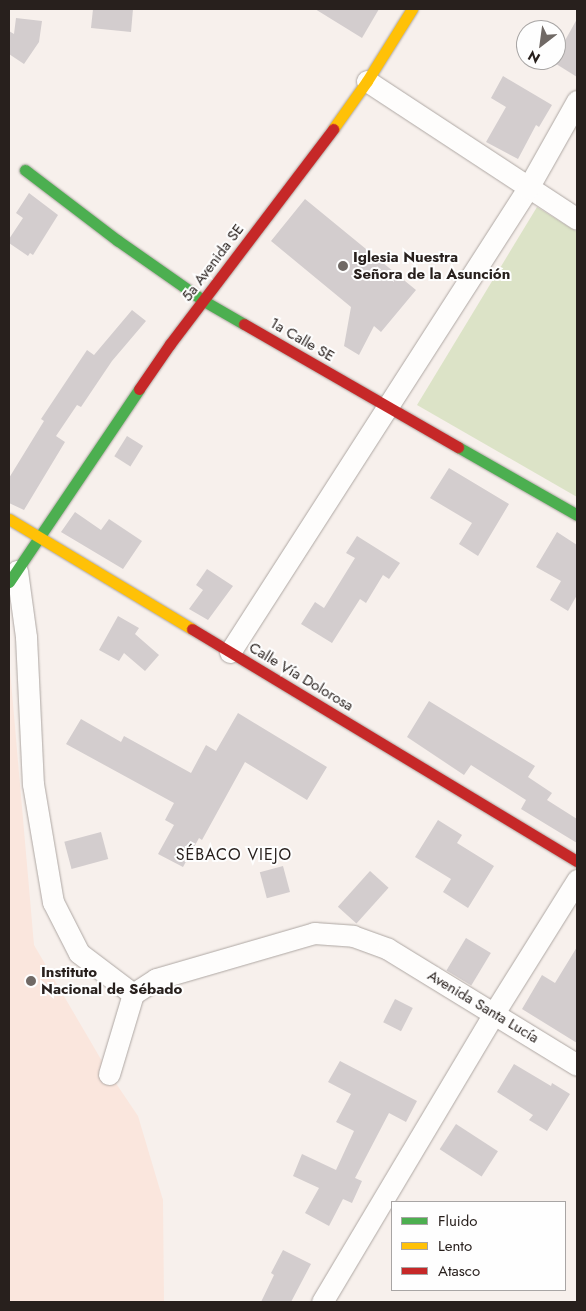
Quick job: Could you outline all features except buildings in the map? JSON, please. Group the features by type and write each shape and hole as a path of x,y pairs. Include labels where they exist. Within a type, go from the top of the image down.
{"street":[{"name":"5a Avenida SE","path":"13,576 170,344 298,177 367,81 412,9"},
{"path":"367,81 577,219"},
{"path":"230,652 528,188 577,101"},
{"name":"1a Calle SE","path":"25,170 117,240 204,300 577,515"},
{"name":"Calle Vía Dolorosa","path":"9,519 577,861"},
{"path":"13,576 26,637 33,784 53,902 79,953 134,994 109,1074"},
{"path":"322,1302 494,1013 577,880"},
{"name":"Avenida Santa Lucía","path":"134,994 156,978 314,933 353,936 388,949 577,1065"}],"shaded area":[{"name":"Instituto Nacional de Sébado","path":"9,658 34,945 109,1073 138,1116 163,1200 164,1302 9,1302"}],"green space":[{"path":"537,207 577,232 577,497 417,405"}],"traffic: fast":[{"path":"25,170 117,240 204,301 244,324"},
{"path":"9,582 139,389"},
{"path":"458,447 577,515"}],"traffic: slow":[{"path":"333,129 367,81 412,9"},
{"path":"9,519 192,629"}],"traffic: jam":[{"path":"139,389 170,344 333,129"},
{"path":"244,324 458,447"},
{"path":"192,629 577,861"}],"place":[{"name":"Iglesia Nuestra Señora de la Asunción","path":"343,266"},
{"name":"Instituto Nacional de Sébado","path":"31,981"}],"district":[{"name":"SÉBACO VIEJO","path":"234,855"}]}
